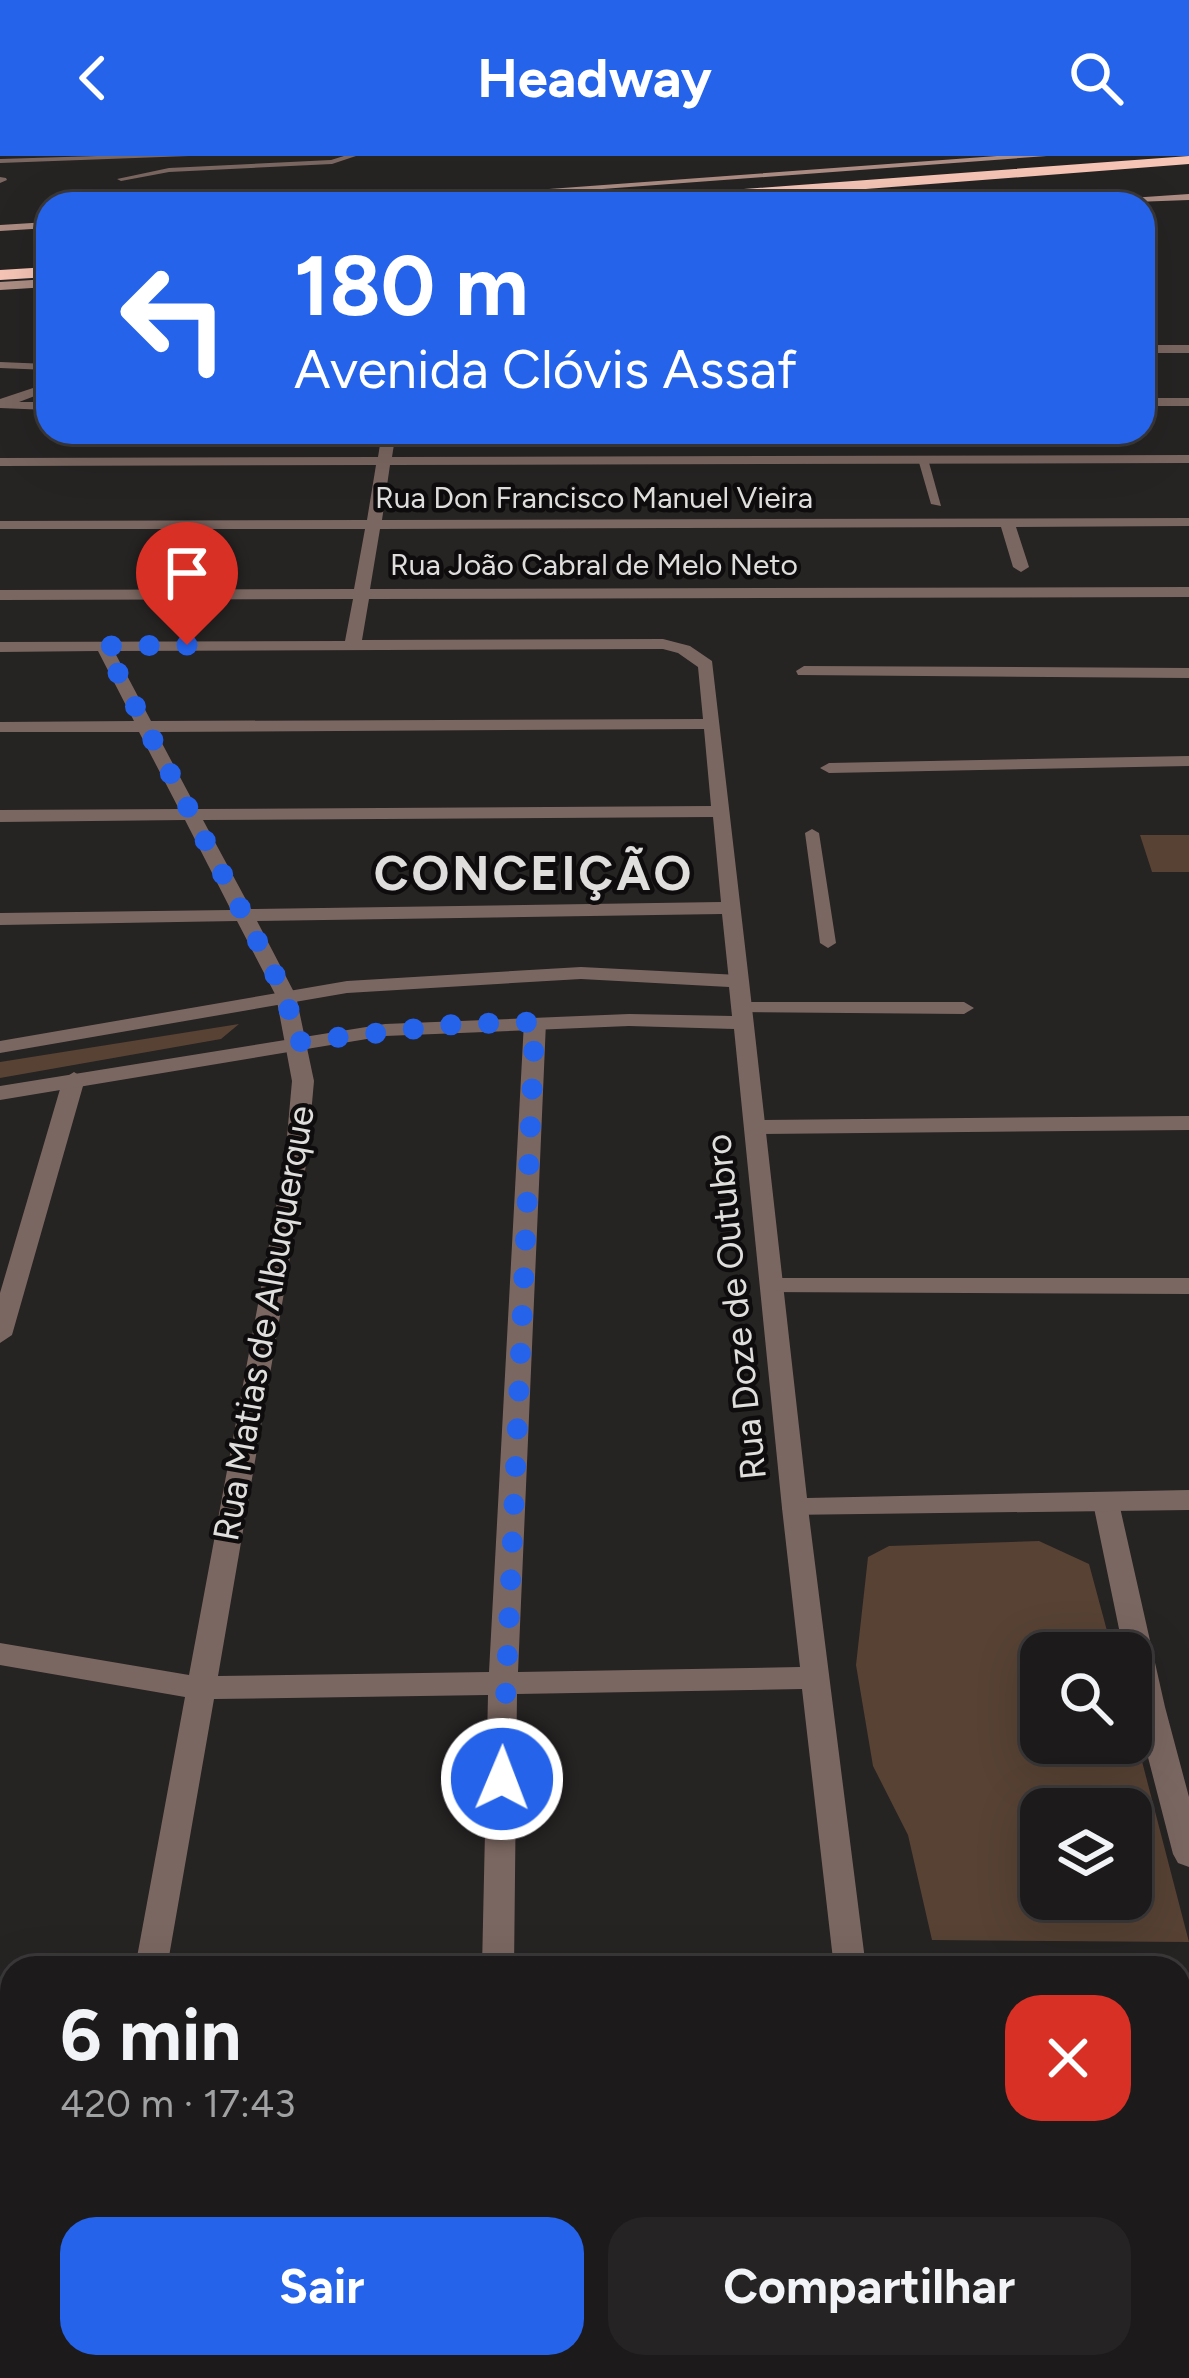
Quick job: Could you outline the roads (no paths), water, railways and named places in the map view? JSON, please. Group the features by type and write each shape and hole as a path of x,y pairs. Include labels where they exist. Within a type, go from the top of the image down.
{"highway":[{"path":"764,192 1189,159"},
{"path":"1117,192 1189,182"},
{"path":"0,275 36,273"}],"main road":[{"path":"524,192 1042,156"},
{"path":"1155,197 1189,197"},
{"path":"0,228 36,226"},
{"path":"0,286 36,284"}],"street":[{"path":"1155,349 1189,349"},
{"path":"0,405 36,392"},
{"path":"1155,402 1189,402"},
{"path":"0,405 36,406"},
{"path":"0,647 353,644 387,444"},
{"path":"0,462 385,463 824,452 922,459 1189,459"},
{"name":"Rua Don Francisco Manuel Vieira","path":"0,525 1189,521"},
{"path":"1007,522 1022,566"},
{"name":"Rua João Cabral de Melo Neto","path":"0,595 1189,592"},
{"name":"Rua Doze de Outubro","path":"353,644 663,644 684,649 706,665 814,1678 849,1956"},
{"name":"Rua Matias de Albuquerque","path":"104,646 286,996 303,1081 296,1159 153,1956"},
{"path":"804,671 1189,673"},
{"path":"0,727 711,724"},
{"path":"829,768 1189,760"},
{"path":"0,816 721,811"},
{"path":"0,919 732,908"},
{"path":"0,1048 286,996 523,974 739,981"},
{"path":"0,1094 296,1042 458,1024 964,1008"},
{"path":"498,1956 503,1684 535,1022"},
{"path":"0,1335 74,1079"},
{"path":"756,1126 1189,1123"},
{"path":"772,1286 1189,1286"},
{"path":"796,1508 1189,1500"},
{"path":"1106,1503 1150,1706 1189,1854"},
{"path":"0,1654 200,1688 814,1678"}],"lane":[{"path":"0,161 180,156"},
{"path":"121,179 169,170 332,163 352,156"},
{"path":"0,365 36,366"},
{"path":"922,459 937,504"},
{"path":"812,833 828,943"}],"district":[{"name":"CONCEIÇÃO","path":"534,873"}]}
